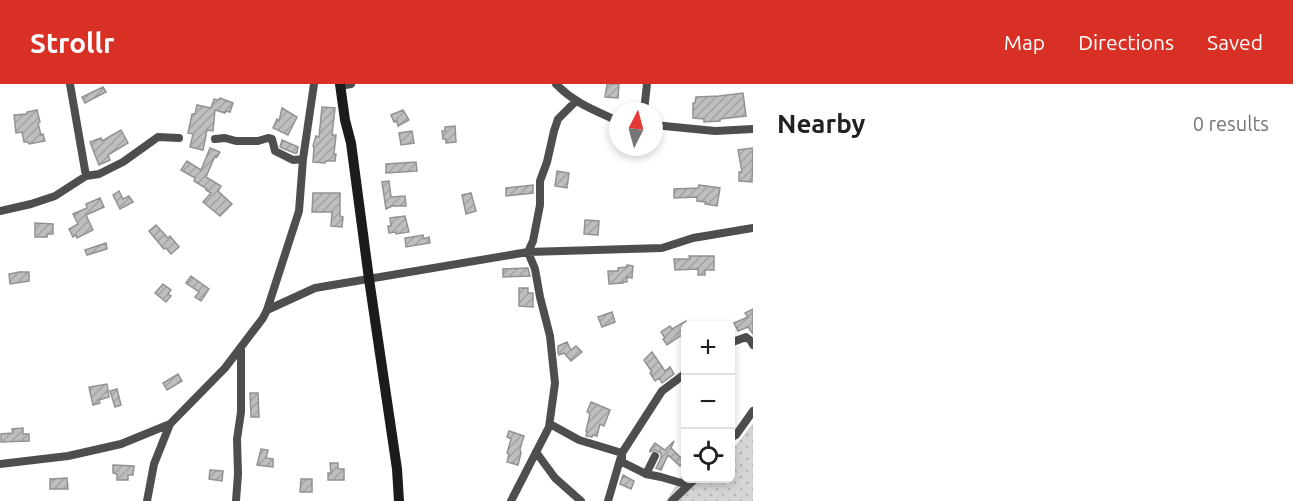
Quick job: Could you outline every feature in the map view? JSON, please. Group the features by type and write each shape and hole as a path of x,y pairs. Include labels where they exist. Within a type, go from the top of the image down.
{"street":[{"path":"70,84 86,176"},
{"path":"147,501 154,464 170,424 225,368 267,310 299,211 303,159 314,84"},
{"path":"556,84 576,101 609,117"},
{"path":"645,102 647,84"},
{"path":"343,85 345,120 351,143 397,470 399,501"},
{"path":"511,501 550,424 555,383 550,336 535,269 528,252 533,241 540,205 540,181 552,137 558,119 576,101"},
{"path":"663,126 715,130 753,129"},
{"path":"0,211 55,196 86,176 99,174 123,162 158,137 179,138"},
{"path":"215,139 258,141 268,138 272,139 275,151 293,160 303,159"},
{"path":"267,310 315,288 528,252 662,248 693,238 753,228"},
{"path":"735,341 746,337 753,345"},
{"path":"236,501 237,439 241,412 241,347"},
{"path":"608,501 622,453 662,391 683,375"},
{"path":"735,436 753,411"},
{"path":"0,464 68,456 122,444 170,424"},
{"path":"550,424 579,440 622,453"},
{"path":"536,452 555,478 581,501"},
{"path":"622,453 622,462 646,474 688,485"},
{"path":"646,474 655,456"},
{"path":"672,501 690,483"}],"shaded area":[{"path":"753,423 753,501 666,501 681,477 681,483 735,483 735,447"}],"building":[{"path":"607,84 619,84 618,98 605,97"},
{"path":"103,87 106,92 85,103 82,97"},
{"path":"743,93 746,116 704,122 704,119 693,118 693,103 696,97"},
{"path":"220,98 233,103 230,112 215,110 213,131 207,130 203,150 190,147 193,134 188,133 192,114 195,114 197,105 211,108 214,99 219,100"},
{"path":"322,107 335,108 332,135 336,135 335,161 325,163 313,162 313,146 316,136 319,137"},
{"path":"282,108 297,117 288,135 273,128 277,119 279,121"},
{"path":"37,110 41,135 43,134 45,141 29,144 24,142 22,132 16,133 14,115"},
{"path":"403,110 409,120 398,126 397,121 394,122 391,115"},
{"path":"455,126 456,142 446,143 442,131 445,131 445,127"},
{"path":"121,130 128,143 108,155 110,160 99,165 90,142 101,138 102,141"},
{"path":"412,131 414,143 401,145 399,133"},
{"path":"282,140 298,147 297,153 280,147"},
{"path":"210,148 220,152 217,157 215,156 206,177 221,186 218,191 232,204 220,216 203,202 211,193 194,181 195,178 181,170 187,161 201,170"},
{"path":"753,148 752,182 739,181 739,172 742,172 738,150"},
{"path":"416,162 417,171 386,173 386,164"},
{"path":"557,171 569,173 567,188 555,186"},
{"path":"389,181 391,197 405,196 406,206 392,206 386,209 382,182"},
{"path":"533,185 533,193 506,196 506,188"},
{"path":"699,185 720,188 717,206 697,201 697,197 674,198 674,189 698,188"},
{"path":"119,191 123,199 129,196 133,202 120,209 113,195"},
{"path":"313,193 340,193 342,227 331,226 332,212 312,212"},
{"path":"471,193 476,211 466,214 462,195"},
{"path":"100,198 104,207 86,215 93,230 77,238 76,235 73,237 69,229 78,224 73,214 87,208 86,204"},
{"path":"405,216 409,232 389,233 390,218"},
{"path":"585,220 599,221 598,235 584,234"},
{"path":"35,223 53,224 53,234 47,234 47,237 35,237"},
{"path":"156,225 179,247 171,254 149,231"},
{"path":"423,235 424,239 429,237 430,243 406,247 405,238"},
{"path":"106,243 107,249 87,255 85,250"},
{"path":"689,256 714,256 714,270 705,270 705,275 698,275 698,269 675,270 674,259 690,259"},
{"path":"633,266 632,278 627,277 627,282 609,284 608,271 618,271 618,268"},
{"path":"528,268 530,276 503,277 503,269"},
{"path":"29,272 29,281 10,284 9,274"},
{"path":"191,276 209,289 201,301 195,297 199,292 186,283"},
{"path":"163,284 171,290 168,294 171,296 166,302 155,293"},
{"path":"519,288 528,288 528,293 533,293 533,307 519,306"},
{"path":"753,309 753,334 748,327 738,331 735,325 735,323 748,317 745,313"},
{"path":"612,312 615,322 602,327 598,317"},
{"path":"681,324 681,335 667,345 661,332 670,326 672,329"},
{"path":"567,342 571,350 576,346 582,352 571,361 564,353 559,355 558,353 558,346"},
{"path":"652,352 665,371 670,367 674,374 662,383 659,378 655,381 644,360"},
{"path":"178,374 182,381 167,390 163,383"},
{"path":"107,384 109,397 93,405 89,387"},
{"path":"117,389 121,405 115,407 110,391"},
{"path":"250,393 258,393 259,417 251,417"},
{"path":"591,402 610,410 604,426 600,424 597,436 592,437 586,436 590,414 587,412"},
{"path":"23,428 23,434 29,434 29,441 1,442 1,434 13,433 12,429"},
{"path":"509,431 524,436 518,465 507,462 511,439 507,437"},
{"path":"674,441 671,448 681,458 681,465 668,455 661,470 656,468 661,453 655,450 650,452 650,450 655,443 665,450"},
{"path":"261,449 268,450 266,458 273,459 273,467 257,465"},
{"path":"330,463 338,463 338,469 344,469 344,480 328,480 328,473 331,473"},
{"path":"113,465 134,466 133,475 128,475 128,480 117,480 117,474 113,473"},
{"path":"210,470 223,471 222,481 209,479"},
{"path":"623,475 634,481 631,489 620,484"},
{"path":"67,478 68,489 50,489 50,479"},
{"path":"301,479 312,479 312,492 300,492"}]}
